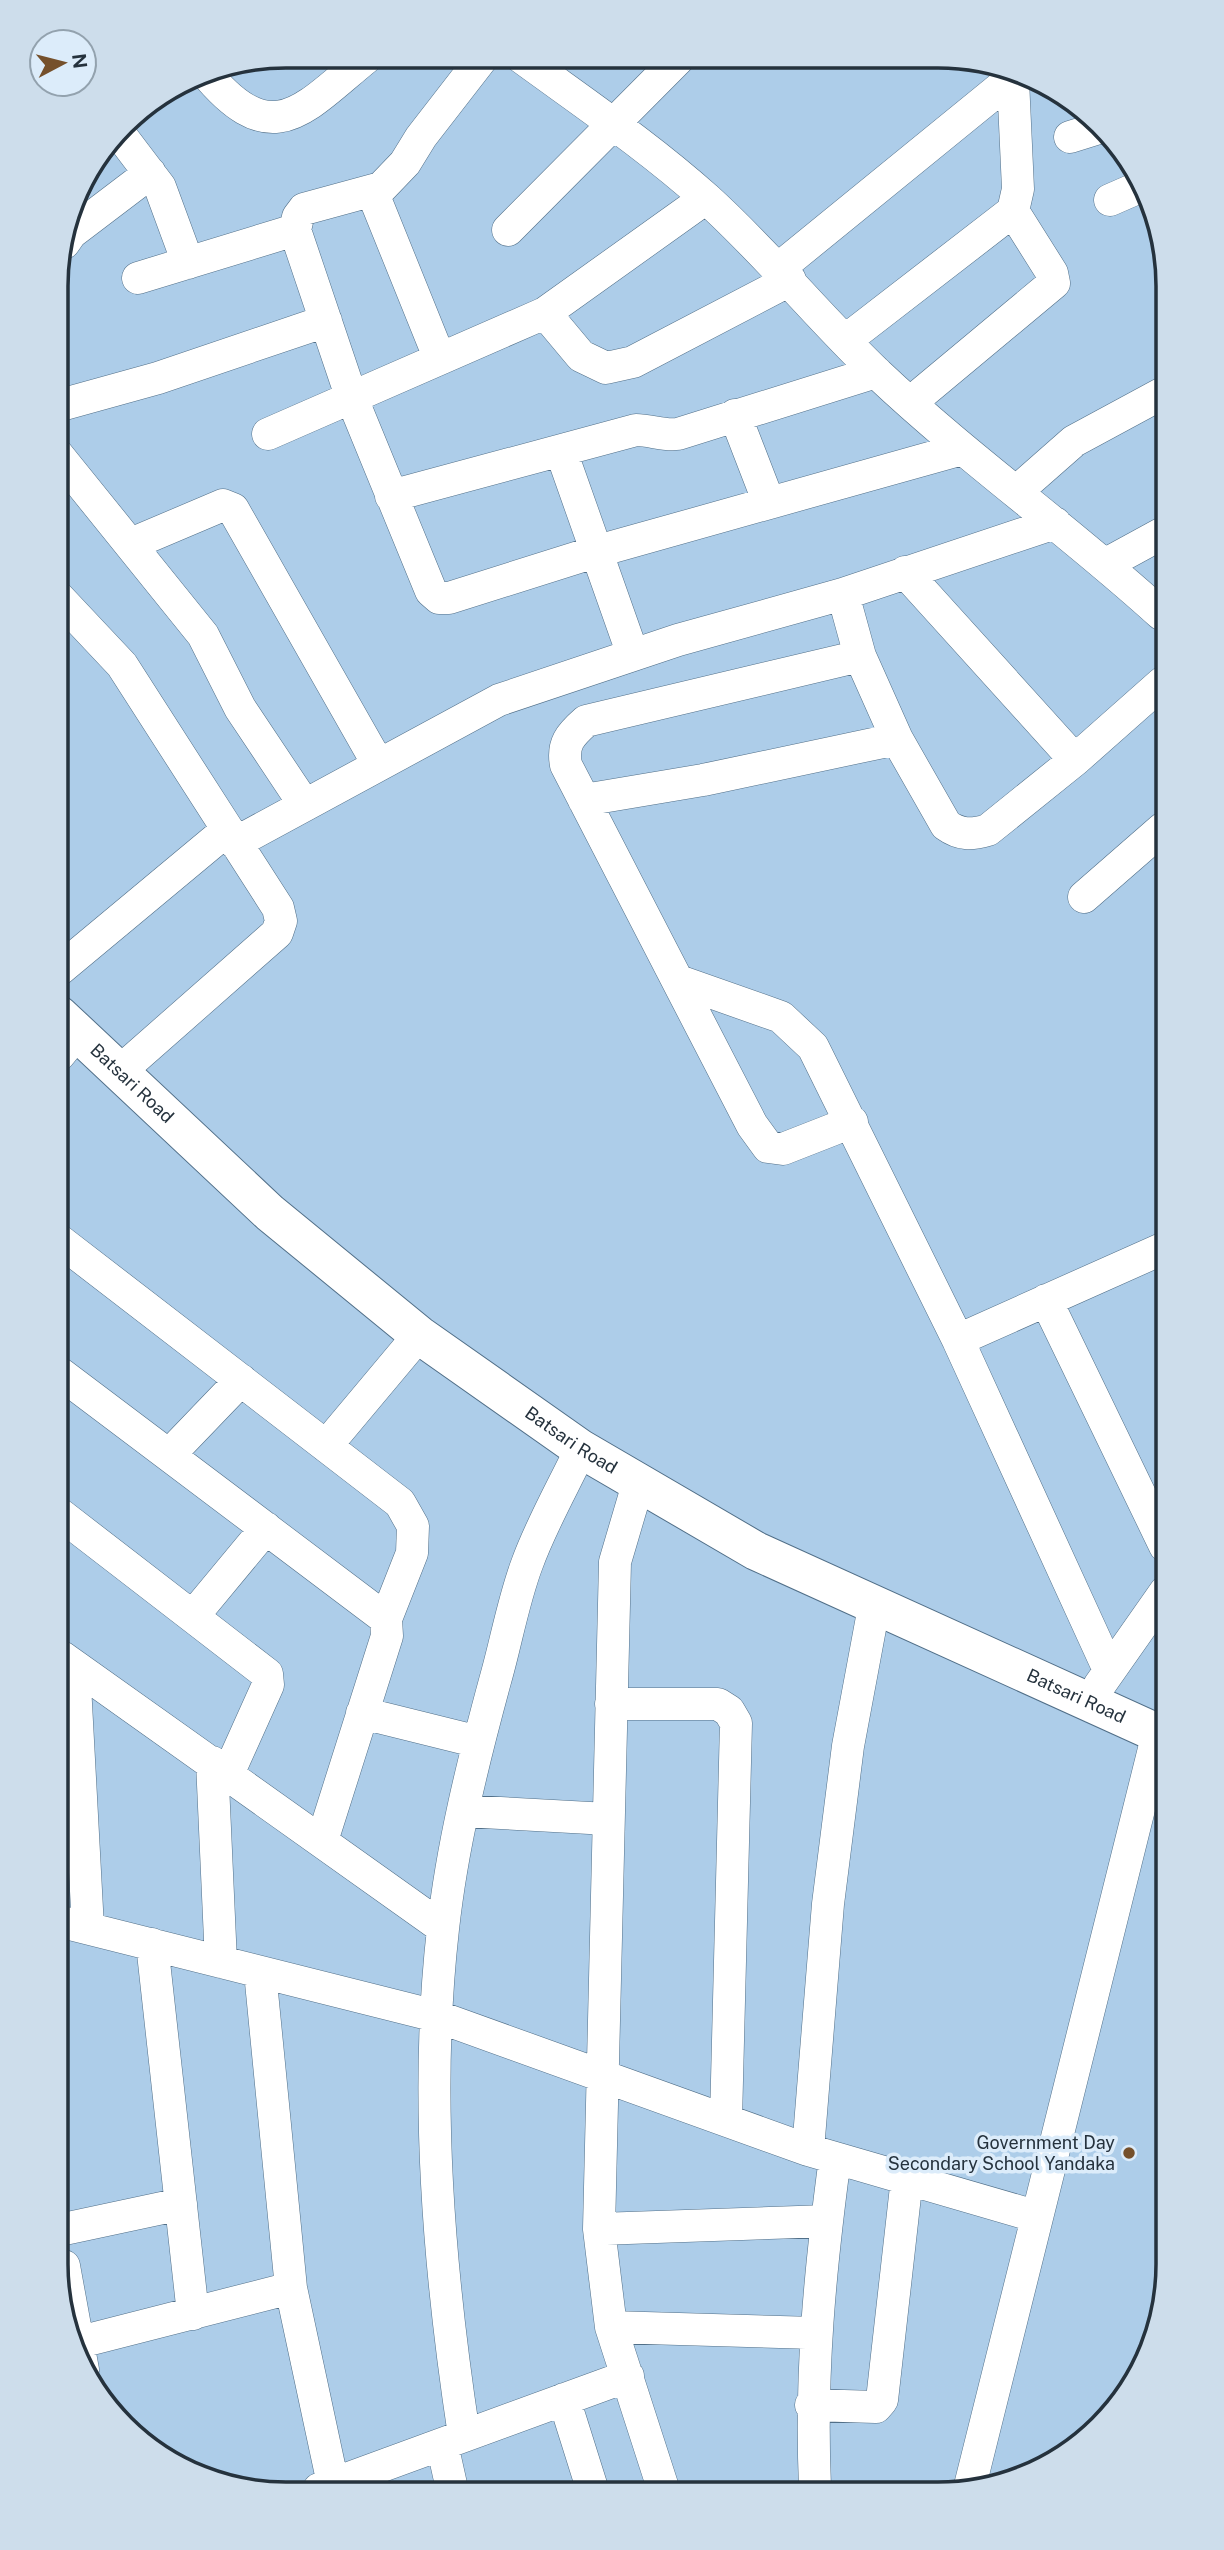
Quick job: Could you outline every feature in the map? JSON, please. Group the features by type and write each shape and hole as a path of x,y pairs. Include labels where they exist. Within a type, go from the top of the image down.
{"main road":[{"name":"Batsari Road","path":"69,1037 118,1073 270,1213 419,1335 581,1449 756,1551 874,1607 1155,1732"}],"street":[{"path":"213,81 226,98 258,115 277,119 301,111 354,68"},
{"path":"474,68 421,137 405,163 381,188 304,209 298,217 295,230 351,396 430,591 439,597 449,598 598,551 962,449"},
{"path":"536,68 706,198 784,274 876,372 962,449 1106,564 1156,609"},
{"path":"508,230 611,123 669,68"},
{"path":"545,313 582,356 606,368 633,362 784,274 1010,81"},
{"path":"846,340 1013,211 1018,189 1014,83"},
{"path":"1070,137 1091,131"},
{"path":"125,139 166,200 188,263"},
{"path":"75,232 150,173"},
{"path":"1110,200 1133,190"},
{"path":"372,191 439,357"},
{"path":"268,435 439,357 545,313 706,198"},
{"path":"910,403 1054,284 1052,273 1013,211"},
{"path":"138,278 295,230"},
{"path":"69,403 158,378 326,321"},
{"path":"391,496 636,430 654,430 666,435 678,434 876,372"},
{"path":"1016,492 1074,441 1156,397"},
{"path":"736,415 769,503"},
{"path":"561,451 634,654"},
{"path":"69,468 203,635 240,708 304,804"},
{"path":"131,544 223,505 233,509 378,764"},
{"path":"69,962 230,837 304,804 487,706 634,654 843,594 1055,523"},
{"path":"1106,564 1156,537"},
{"path":"905,572 1075,760"},
{"path":"843,594 860,656 897,739 946,825 957,833 973,834 988,830 1075,760 1156,688"},
{"path":"69,609 122,665 278,908 281,921 277,933 118,1073"},
{"path":"852,1122 783,1149 768,1147 752,1125 584,800 566,765 563,750 570,735 586,721 860,656"},
{"path":"584,800 703,780 897,739"},
{"path":"1084,897 1156,835"},
{"path":"679,981 781,1017 813,1047 958,1340 1110,1670"},
{"path":"69,1248 400,1503 413,1526 412,1553 386,1619 387,1636 322,1841"},
{"path":"958,1340 1156,1252"},
{"path":"1046,1300 1155,1526"},
{"path":"326,1446 419,1335"},
{"path":"68,1380 386,1619"},
{"path":"169,1455 241,1380"},
{"path":"452,2482 453,2440 438,2177 436,2016 443,1928 463,1811 527,1563 581,1449"},
{"path":"638,1484 615,1562 599,2229 611,2327 661,2482"},
{"path":"68,1521 193,1616 269,1679 220,1768 221,1962"},
{"path":"193,1616 266,1528"},
{"path":"1088,1702 1155,1606"},
{"path":"815,2482 811,2405 827,2221 822,2154 828,1904 848,1746 874,1607"},
{"path":"68,1661 443,1928"},
{"path":"68,1672 75,1925 436,2016 822,2154 1035,2216"},
{"path":"611,1704 718,1704 729,1711 736,1723 726,2120"},
{"path":"362,1713 479,1742"},
{"path":"972,2479 1035,2216 1155,1761"},
{"path":"463,1811 608,1819"},
{"path":"152,1944 193,2314"},
{"path":"260,1972 290,2288 325,2482"},
{"path":"811,2405 876,2407 882,2400 906,2178"},
{"path":"68,2228 181,2204"},
{"path":"599,2229 827,2221"},
{"path":"88,2354 193,2314 290,2288"},
{"path":"611,2327 816,2333"},
{"path":"340,2482 628,2376"},
{"path":"564,2399 590,2482"}],"place":[{"name":"Government Day Secondary School Yandaka","path":"1129,2153"}]}
